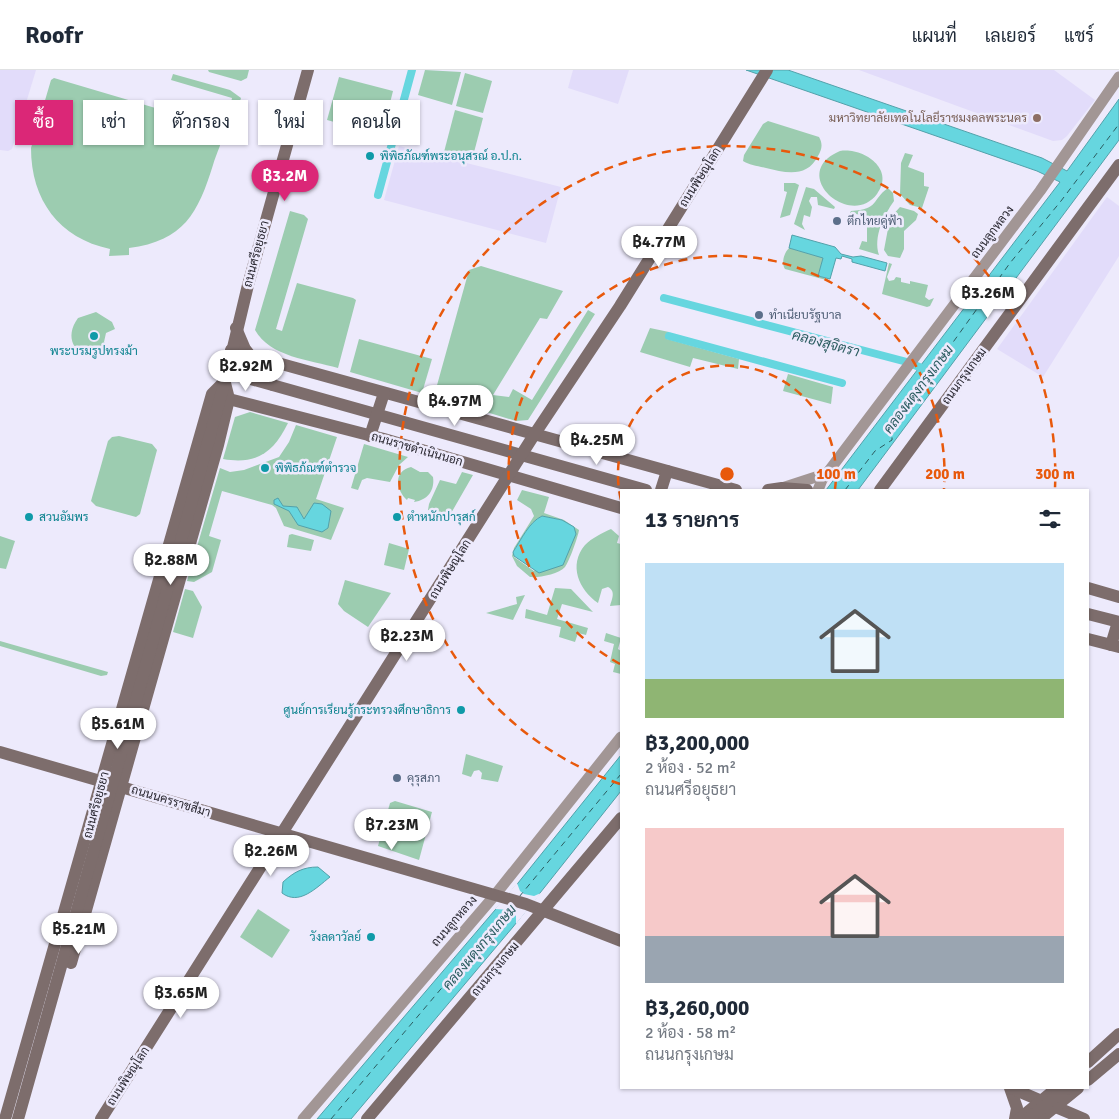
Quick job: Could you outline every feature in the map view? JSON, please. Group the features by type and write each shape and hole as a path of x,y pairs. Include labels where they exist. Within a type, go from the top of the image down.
{"main road":[{"name":"ถนนศรีอยุธยา","path":"23,1115 37,1067 62,960 112,784 142,658 154,616 170,580 176,538 204,440 220,396 236,328 308,70"},
{"name":"ถนนพิษณุโลก","path":"101,1119 534,434 620,306 767,70"},
{"name":"ถนนกรุงเกษม","path":"881,489 1119,165"},
{"path":"236,328 273,385"},
{"path":"231,350 732,489"},
{"name":"ถนนราชดำเนินนอก","path":"225,376 273,385 639,489"},
{"path":"370,436 384,393"},
{"name":"ถนนศรีอยุธยา","path":"154,616 158,584 227,413 220,396"},
{"name":"ถนนราชดำเนินนอก","path":"220,396 370,436 620,508"},
{"path":"227,413 252,405"},
{"name":"ถนนศรีอยุธยา","path":"6,1119 62,960 112,784 132,734 209,458 204,440"},
{"path":"661,489 667,471"},
{"path":"775,489 794,489"},
{"path":"158,584 170,580"},
{"path":"1089,588 1119,596"},
{"path":"1089,614 1119,622 1115,646 1089,639"},
{"name":"ถนนศรีอยุธยา","path":"136,717 142,658"},
{"name":"ถนนนครราชสีมา","path":"0,752 540,908 620,941"},
{"name":"ถนนกรุงเกษม","path":"367,1119 540,908 620,819"},
{"path":"1089,1061 1119,1034"},
{"path":"1089,1070 1119,1044"},
{"name":"ถนนศรีอยุธยา","path":"32,1049 37,1067"},
{"path":"1089,1079 1119,1054"},
{"path":"1010,1089 1017,1108 1017,1119"},
{"path":"1013,1089 1078,1116"},
{"path":"1017,1119 1056,1089"},
{"path":"1040,1119 1071,1090"},
{"path":"1071,1090 1078,1116"},
{"path":"1028,1119 1071,1090"}],"street":[{"name":"ถนนลูกหลวง","path":"819,489 829,472 906,372 1048,179 1119,77"},
{"path":"782,488 829,472"},
{"name":"ถนนลูกหลวง","path":"303,1119 500,896 620,738"}],"shaded area":[{"path":"0,70 36,70 27,100 15,100 15,139 12,149 8,151 0,150"},
{"path":"573,70 629,70 618,104 568,88"},
{"name":"มหาวิทยาลัยเทคโนโลยีราชมงคลพระนคร","path":"859,70 1054,70 1095,100 1067,136 1062,140 1053,141"},
{"path":"399,146 561,187 546,243 384,200"},
{"path":"1107,197 1119,206 1119,256 1043,377 997,349"}],"green space":[{"path":"208,70 249,70 247,78 241,81 209,72"},
{"path":"425,70 461,72 452,105 418,95"},
{"path":"465,73 492,81 483,113 456,106"},
{"path":"173,74 230,90 241,98 240,100 232,100 232,98 171,80"},
{"path":"339,77 393,91 391,100 333,100 333,122 327,120"},
{"path":"54,78 128,100 83,100 83,145 144,145 144,105 154,108 154,145 220,145 194,211 176,231 163,239 129,248 129,255 109,256 110,249 92,244 76,236 51,214 36,184 32,167 31,148 32,145 73,145 73,100 45,100 51,80"},
{"path":"455,110 483,118 472,160 444,152"},
{"path":"768,121 819,137 821,149 808,168 802,171 788,172 748,164 743,161 744,155 763,124"},
{"path":"840,151 849,151 867,156 880,168 882,185 877,194 865,203 852,206 839,202 828,194 821,184 820,172 825,161"},
{"path":"905,153 913,155 908,167 924,173 924,186 929,187 922,208 910,205 900,194 901,163"},
{"path":"784,183 799,185 790,215 780,218 787,192 784,191"},
{"path":"806,187 814,189 835,207 834,209 818,205 817,197 811,197 809,201 812,207 810,217 804,215 802,224 805,230 794,224"},
{"path":"888,188 893,193 894,201 880,226 877,241 879,255 859,249 862,241 867,242 867,226 870,227 873,217 850,213 851,211 871,206"},
{"path":"900,207 918,214 916,220 904,231 904,249 900,258 888,256 884,250 890,218"},
{"path":"290,211 304,215 308,219 276,329 282,331 297,283 353,298 356,300 338,368 303,360 280,352 262,339 255,330"},
{"path":"789,248 824,258 818,275 830,281 785,269 783,264 784,258"},
{"path":"889,263 892,264 887,277 889,281 894,280 896,277 901,278 901,282 910,284 910,281 928,285 925,297 929,300 934,298 930,306 927,307 882,294"},
{"path":"481,266 563,291 547,319 540,318 493,395 509,397 513,389 532,400 588,310 595,314 528,420 516,421 434,396 469,270"},
{"path":"96,312 112,322 115,329 106,333 104,342 110,350 101,354 84,354 73,344 71,336 73,327 78,318"},
{"path":"650,328 669,332 667,339 739,359 738,369 693,358 690,367 640,352"},
{"path":"359,339 432,359 422,393 350,372"},
{"path":"788,374 833,387 831,404 783,391"},
{"path":"250,412 288,423 277,442 263,454 246,460 223,459 235,417"},
{"path":"296,425 337,437 316,499 344,508 331,540 284,526 276,508 272,505 222,491 209,536 221,540 212,572 194,582 187,581 220,468 230,472 244,470 279,457 289,442"},
{"path":"119,436 152,444 157,450 140,514 136,517 96,506 91,501 108,441 112,437"},
{"path":"364,444 408,457 399,465 390,482 367,478 362,480 358,490 351,488"},
{"path":"411,467 420,472 428,472 433,477 432,490 427,497 414,502 415,500 408,498 407,500 403,496 398,481 401,472"},
{"path":"462,472 473,475 450,515 428,510 440,480 456,484"},
{"path":"522,490 549,497 544,513 564,520 579,530 569,560 565,567 558,572 530,577 517,566 512,556 513,552 514,548 534,516 531,509 517,500","holes":["542,516 562,520 574,527 534,571 514,557 513,552 529,527"]},
{"path":"611,529 619,536 617,543 620,544 620,605 610,606 613,595 608,587 602,589 598,603 591,598 578,577 577,561 580,553 585,545"},
{"path":"292,534 314,540 311,551 287,547 289,535"},
{"path":"0,536 15,541 6,569 0,568"},
{"path":"389,543 409,549 404,570 384,565"},
{"path":"345,580 391,593 368,627 344,611 338,604"},
{"path":"555,588 571,589 593,612 562,604 557,619 588,628 586,635 578,633 575,642 559,637 561,627 525,618 526,609 547,615"},
{"path":"185,589 193,591 202,607 193,638 173,632"},
{"path":"525,595 513,620 486,613 517,604 516,597"},
{"path":"606,633 620,638 618,649 620,650 620,674 613,672 615,664 610,662 614,644 604,641"},
{"path":"0,641 108,672 107,675 101,676 0,646"},
{"path":"466,754 503,766 498,782 481,779 482,773 479,770 474,771 471,777 462,774"},
{"path":"395,801 432,812 419,860 378,846 390,803"},
{"path":"258,909 290,930 272,958 240,937"}],"water":[{"name":"คลองผดุงกรุงเกษม","path":"746,70 788,70 1042,158 1067,171 1119,99 1119,140 859,489 827,489 1060,182 1037,171"},
{"path":"792,235 835,247 841,254 853,257 861,256 887,263 885,271 852,262 852,259 842,256 841,259 836,258 830,279 818,276 823,258 789,248"},
{"path":"278,498 283,506 297,507 304,519 314,503 322,504 331,511 328,528 322,532 298,525 289,511 274,504 274,500"},
{"path":"542,516 562,520 574,527 576,534 563,565 539,573 514,556 513,552 529,527"},
{"name":"คลองผดุงกรุงเกษม","path":"620,756 620,792 513,927 351,1119 317,1119 518,883"},
{"path":"318,867 330,877 313,890 301,897 295,898 282,893 283,882 291,875 303,869"}],"pier":[{"path":"517,883 520,891 524,894 534,896 541,893 516,924 516,916 510,910 495,909"}],"waterway":[{"path":"378,195 412,70"},
{"name":"คลองสุจิตรา","path":"664,298 907,362 929,371"},
{"path":"669,336 842,383"}],"ferry route":[{"path":"846,489 875,451 892,440 892,432 905,409 1010,263 1061,201 1119,124"},
{"path":"519,897 620,775"},
{"path":"331,1119 511,906"}],"place":[{"name":"มหาวิทยาลัยเทคโนโลยีราชมงคลพระนคร","path":"1037,118"},
{"name":"พิพิธภัณฑ์พระอนุสรณ์ อ.ป.ก.","path":"370,156"},
{"name":"ตึกไทยคู่ฟ้า","path":"837,221"},
{"name":"ทำเนียบรัฐบาล","path":"759,315"},
{"name":"พระบรมรูปทรงม้า","path":"94,336"},
{"name":"พิพิธภ้ณฑ์ตำรวจ","path":"265,468"},
{"name":"สวนอัมพร","path":"29,517"},
{"name":"ตำหนักปารุสก์","path":"397,517"},
{"name":"ศูนย์การเรียนรู้กระทรวงศึกษาธิการ","path":"461,710"},
{"name":"คุรุสภา","path":"397,778"},
{"name":"วังลดาวัลย์","path":"371,937"}]}
